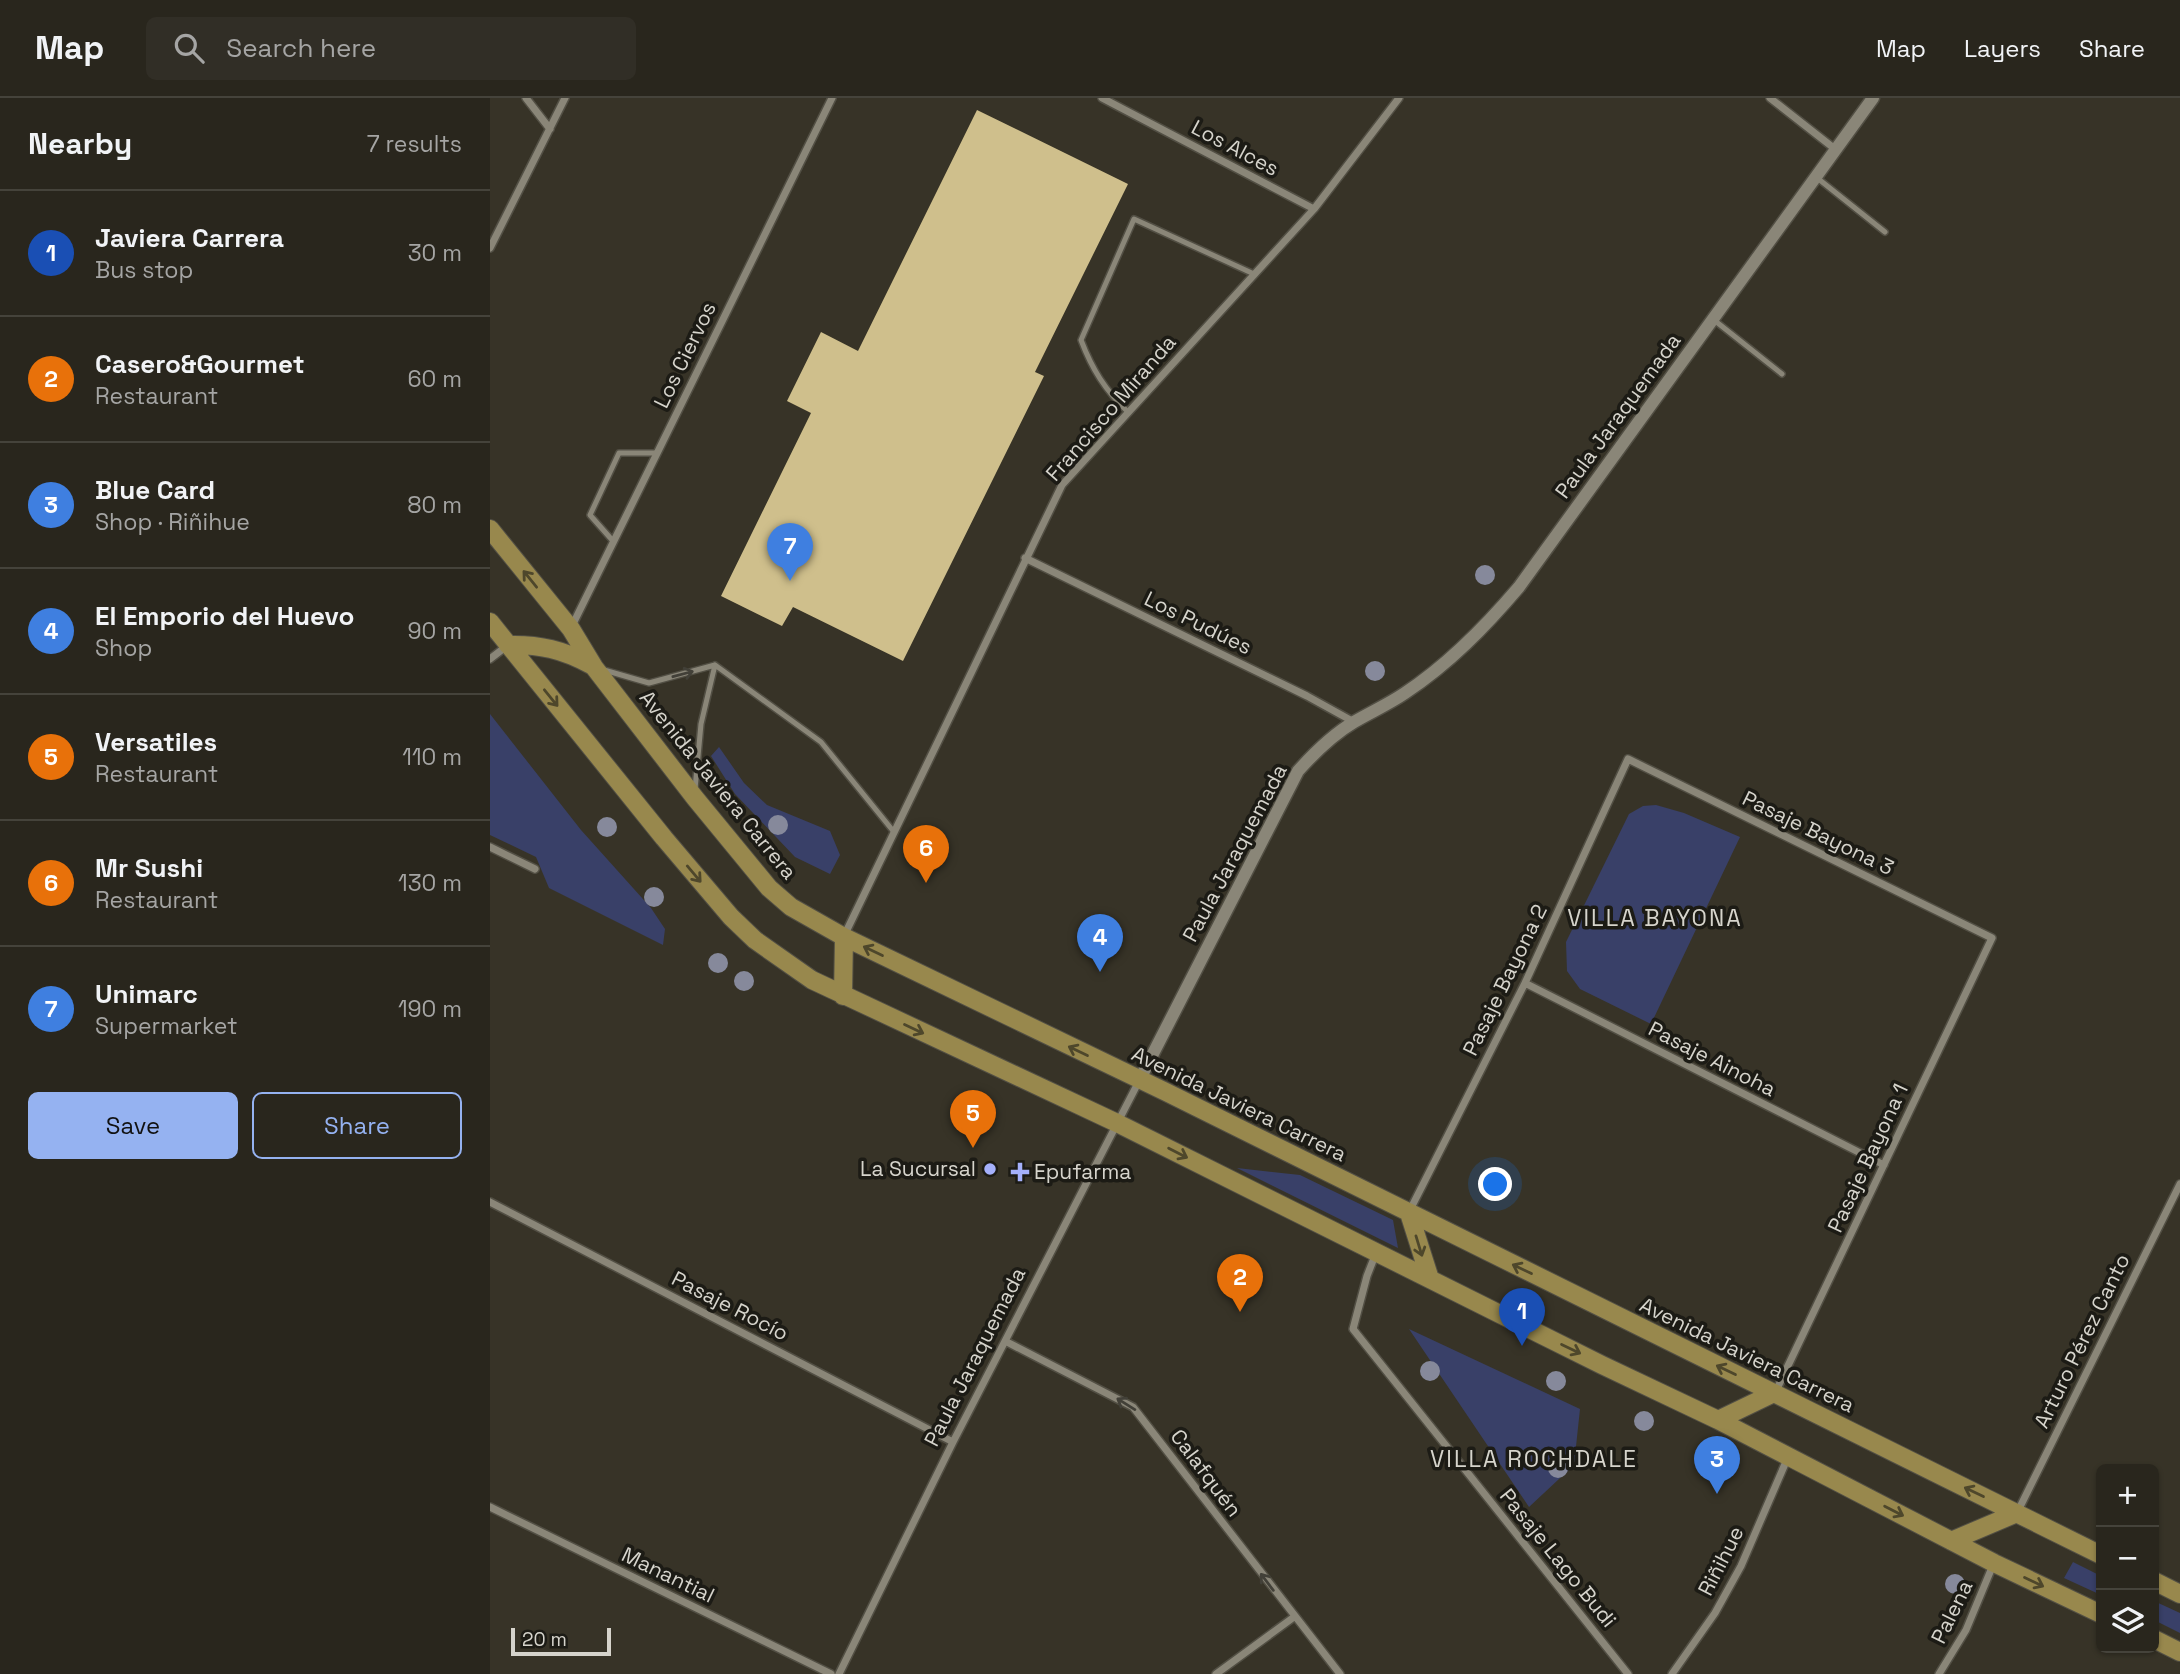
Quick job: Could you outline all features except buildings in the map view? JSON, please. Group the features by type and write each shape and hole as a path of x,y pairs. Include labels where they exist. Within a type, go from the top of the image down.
{"main road":[{"name":"Avenida Javiera Carrera","path":"490,529 571,629 594,667 695,798 769,888 791,906 844,937 1140,1079 2096,1552"},
{"path":"490,622 731,917 783,961 843,996 1117,1123 1718,1420 1994,1563 2096,1612"},
{"path":"508,645 550,648 573,655 594,667"},
{"path":"843,996 844,937"},
{"path":"1409,1213 1430,1279"},
{"path":"1718,1420 1774,1393"},
{"path":"1951,1541 2017,1513"},
{"path":"2159,1584 2180,1594"},
{"path":"2159,1642 2180,1652"}],"street":[{"path":"526,98 550,129"},
{"path":"490,248 565,98"},
{"name":"Los Ciervos","path":"571,629 832,98"},
{"name":"Los Alces","path":"1102,98 1314,209"},
{"name":"Francisco Miranda","path":"844,937 1062,485 1314,209 1399,98"},
{"path":"1770,98 1835,149"},
{"name":"Paula Jaraquemada","path":"839,1674 953,1442 1298,771 1317,750 1354,722 1405,693 1437,670 1493,617 1519,587 1873,98"},
{"name":"Los Pudúes","path":"1025,558 1295,690 1354,722"},
{"path":"490,659 508,645"},
{"name":"Pasaje Bayona 3","path":"1628,759 1992,939"},
{"name":"Pasaje Bayona 2","path":"1409,1213 1525,984 1628,759"},
{"path":"490,847 535,869"},
{"name":"Pasaje Bayona 1","path":"1774,1393 1992,939"},
{"name":"Pasaje Ainoha","path":"1525,984 1884,1165"},
{"name":"Arturo Pérez Canto","path":"2017,1513 2180,1184"},
{"name":"Pasaje Rocío","path":"490,1202 953,1442"},
{"name":"Pasaje Lago Budi","path":"1377,1253 1367,1276 1353,1329 1628,1674"},
{"name":"Calafquén","path":"1005,1341 1133,1407 1339,1674"},
{"name":"Riñihue","path":"1672,1674 1715,1613 1741,1566 1788,1457"},
{"name":"Manantial","path":"490,1507 831,1674"},
{"name":"Palena","path":"1939,1674 1966,1630 1994,1563"},
{"path":"1216,1674 1294,1617"}],"lane":[{"path":"1815,176 1885,232"},
{"path":"1128,412 1101,382 1090,365 1080,340 1134,219 1254,275"},
{"path":"1712,319 1782,374"},
{"path":"613,541 590,515 619,453 656,453"},
{"path":"715,665 821,742 894,832"},
{"path":"594,667 649,683 715,665"},
{"path":"695,798 701,724 715,665"}],"shaded area":[{"path":"490,714 581,830 651,908 665,929 663,945 549,888 536,857 490,835"},
{"path":"719,747 744,783 767,805 830,831 840,855 830,874 795,857 735,794 711,756"},
{"path":"1656,805 1684,813 1740,837 1651,1024 1580,989 1567,971 1566,942 1629,814 1643,806"},
{"path":"1237,1168 1300,1175 1393,1220 1398,1248"},
{"path":"1409,1329 1580,1409 1574,1465 1529,1507"},
{"path":"2073,1562 2096,1574 2096,1593 2064,1578"},
{"path":"2159,1603 2180,1613 2180,1633 2159,1622"}],"place":[{"name":"Unimarc","path":"790,581"},
{"name":"Mr Sushi","path":"926,883"},
{"name":"El Emporio del Huevo","path":"1100,972"},
{"name":"Versatiles","path":"973,1148"},
{"name":"La Sucursal","path":"990,1169"},
{"name":"Epufarma","path":"1020,1172"},
{"name":"Casero&Gourmet","path":"1240,1312"},
{"name":"Javiera Carrera","path":"1522,1346"},
{"name":"Blue Card","path":"1717,1494"}],"district":[{"name":"VILLA BAYONA","path":"1655,918"},
{"name":"VILLA ROCHDALE","path":"1534,1459"}]}
